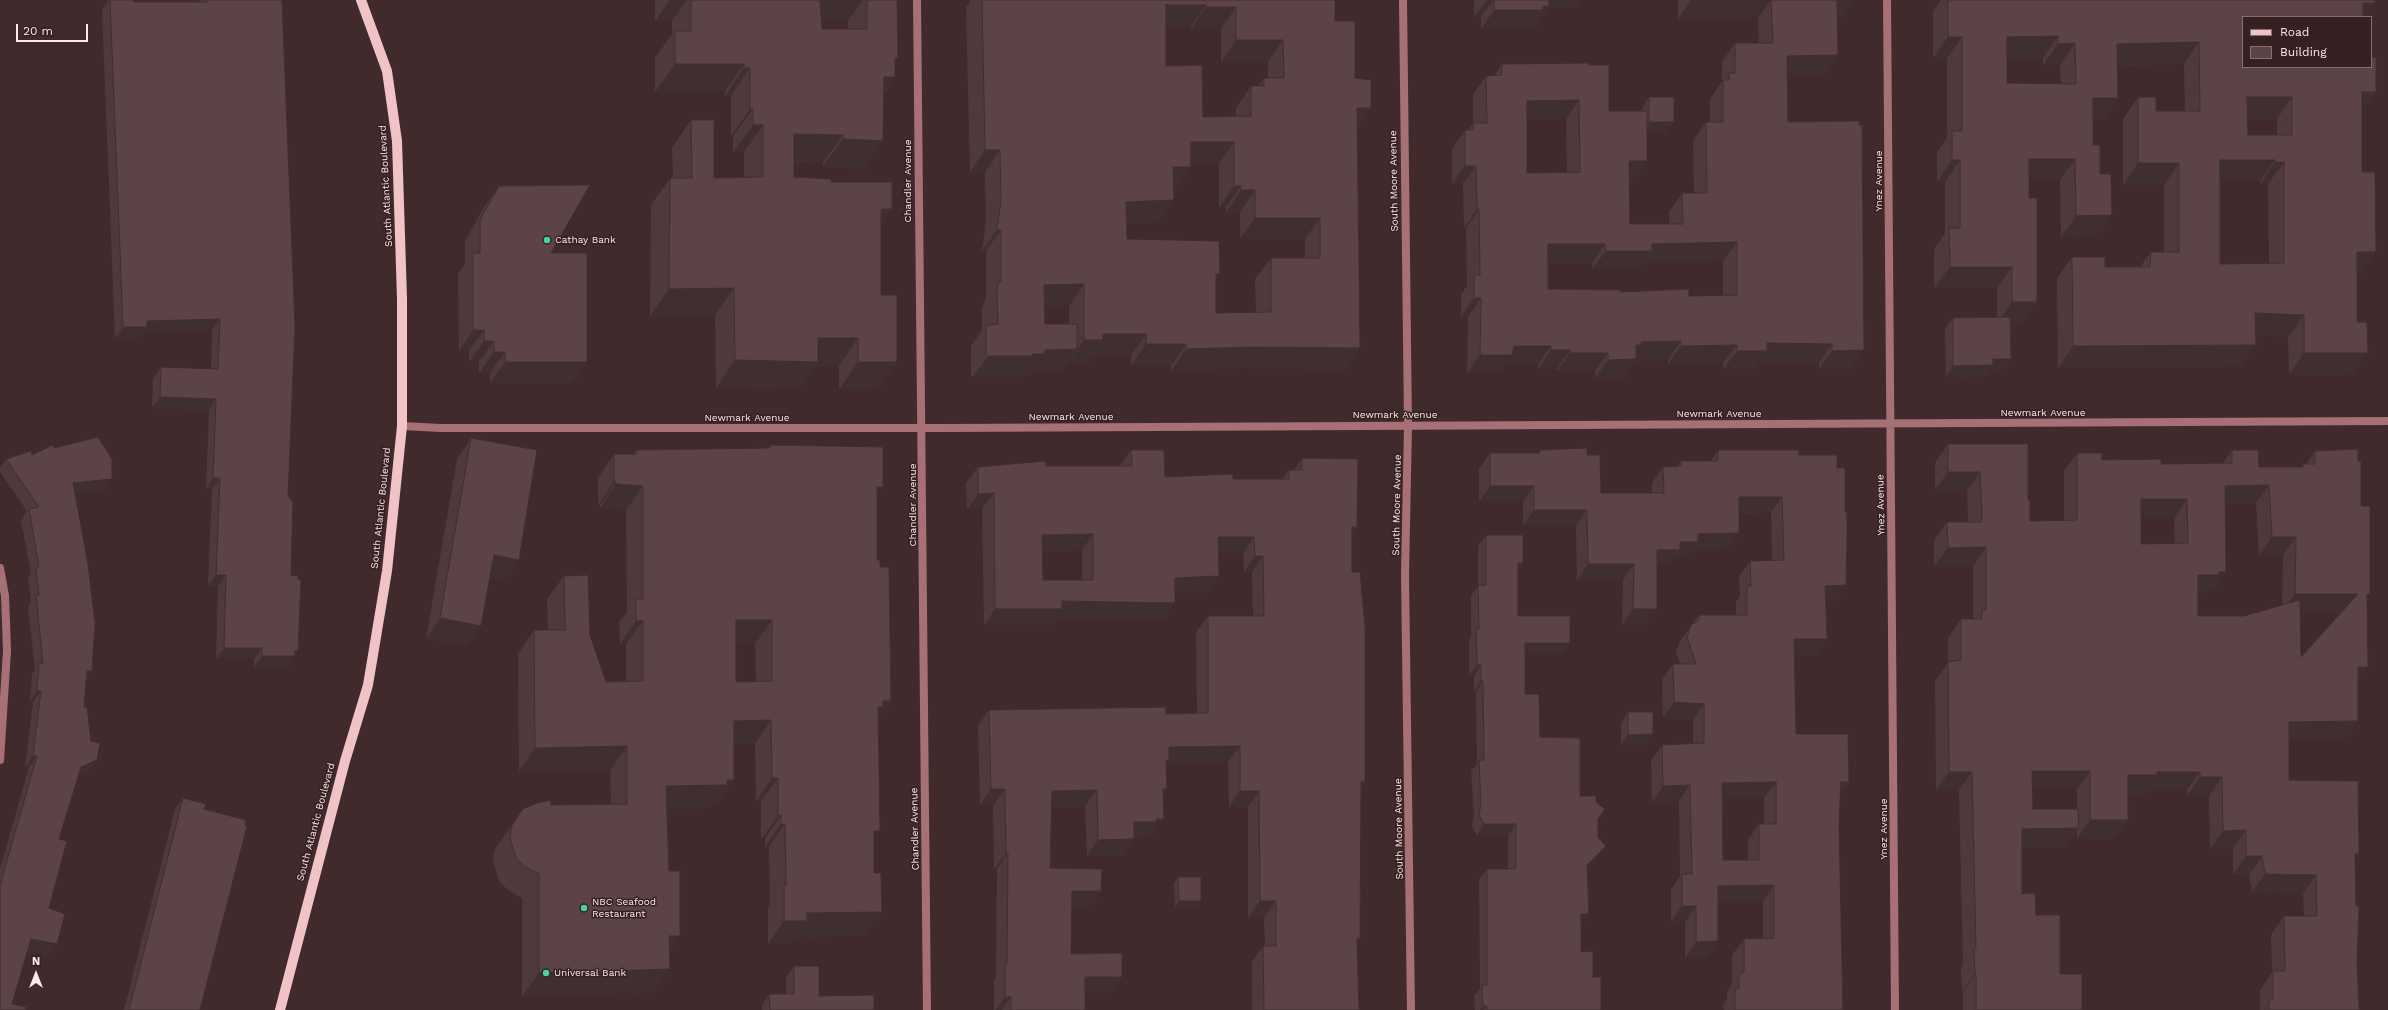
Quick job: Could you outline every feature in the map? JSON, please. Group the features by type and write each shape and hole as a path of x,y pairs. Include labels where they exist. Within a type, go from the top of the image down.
{"main road":[{"name":"South Atlantic Boulevard","path":"280,1010 335,797 368,685 386,571 402,426 402,299 397,141 386,71 361,0"}],"street":[{"name":"Chandler Avenue","path":"918,0 927,1010"},
{"name":"South Moore Avenue","path":"1403,0 1408,425 1405,575 1411,1010"},
{"name":"Ynez Avenue","path":"1887,0 1895,1010"},
{"name":"Newmark Avenue","path":"402,426 440,428 922,428 2388,421"},
{"path":"0,568 5,596 7,651 0,760"}],"building":[{"path":"110,0 134,0 134,2 207,2 207,0 282,0 295,325 288,497 290,497 290,500 293,501 291,575 298,576 298,579 301,580 298,651 295,651 295,656 262,656 262,648 224,648 226,575 216,575 220,478 213,478 216,399 160,397 161,367 218,369 220,319 147,321 147,327 123,327"},
{"path":"691,0 820,0 822,29 867,29 867,0 897,0 898,58 895,58 895,77 884,77 883,141 843,139 843,135 794,134 794,177 831,179 831,182 892,182 892,209 882,209 881,211 881,295 897,295 897,362 858,362 858,338 818,338 818,362 735,360 734,288 669,289 670,178 692,178 691,120 714,120 714,178 763,177 763,125 753,125 753,109 750,109 750,68 744,68 744,64 675,64 675,31 691,31"},
{"path":"982,0 1335,0 1335,21 1355,21 1355,78 1371,80 1371,108 1357,108 1360,348 1255,347 1186,349 1186,344 1146,344 1146,334 1103,334 1103,340 1084,340 1084,284 1044,285 1045,324 1077,324 1077,349 1045,350 1045,354 1032,354 1032,356 988,356 986,354 986,325 998,324 997,288 999,282 1001,282 1001,230 997,230 1001,201 1000,150 985,150","holes":["1166,5 1236,7 1236,40 1283,40 1284,78 1264,78 1264,86 1251,86 1251,116 1203,117 1202,65 1166,66","1191,142 1234,142 1234,186 1241,186 1241,190 1255,190 1255,218 1320,218 1320,258 1271,258 1271,312 1216,313 1216,274 1220,274 1219,241 1127,239 1126,202 1174,200 1173,167 1191,167"]},
{"path":"1494,0 1549,0 1549,6 1543,6 1543,10 1494,10"},
{"path":"1771,0 1837,0 1838,55 1787,56 1788,122 1859,121 1859,125 1862,125 1864,350 1832,351 1832,344 1767,343 1767,351 1737,351 1737,345 1681,346 1681,341 1641,342 1641,345 1636,345 1636,359 1608,360 1608,353 1570,353 1570,350 1551,350 1551,346 1514,346 1512,355 1480,355 1481,298 1474,298 1474,275 1480,275 1479,209 1477,209 1476,166 1465,166 1465,130 1473,130 1473,123 1487,123 1486,76 1502,75 1502,64 1589,63 1589,65 1609,65 1609,111 1647,111 1647,161 1629,161 1630,224 1683,224 1682,193 1707,193 1706,122 1723,122 1723,80 1729,80 1729,73 1735,73 1735,43 1773,43","holes":["1579,100 1580,172 1527,173 1527,101","1737,242 1737,295 1689,296 1689,289 1621,292 1621,290 1548,289 1548,244 1605,244 1606,251 1652,251 1652,244"]},
{"path":"1948,0 2375,0 2375,3 2363,3 2363,16 2242,16 2242,68 2372,68 2372,58 2376,57 2376,92 2362,92 2362,172 2375,172 2376,252 2357,252 2357,322 2367,322 2368,353 2304,353 2304,315 2255,313 2256,345 2073,346 2072,257 2105,257 2105,267 2150,267 2151,252 2179,252 2179,163 2138,163 2138,97 2156,97 2156,111 2200,111 2199,42 2117,44 2118,98 2093,98 2093,145 2100,145 2100,174 2111,174 2112,215 2076,216 2075,159 2029,159 2029,198 2037,198 2037,302 2012,302 2012,267 1950,267 1949,228 1960,228 1960,160 1952,160 1952,131 1962,131 1962,37 1948,37","holes":["2058,36 2058,44 2075,43 2076,84 2007,83 2007,37","2247,97 2292,97 2292,135 2248,135","2220,160 2275,160 2275,162 2284,162 2284,263 2220,264"]},
{"path":"1649,97 1674,97 1674,122 1649,122"},
{"path":"590,185 551,253 587,253 587,362 505,362 505,352 494,352 494,341 484,341 484,330 473,330 473,253 480,253 480,220 499,186"},
{"path":"2010,317 2011,359 1993,359 1993,365 1953,366 1953,318"},
{"path":"98,437 112,459 112,479 73,483 88,564 95,623 92,671 87,671 84,707 87,707 91,741 100,743 97,760 81,767 59,839 67,841 49,908 65,914 57,944 31,939 12,1004 26,1007 26,1010 0,1010 0,885 37,756 33,756 41,691 37,691 39,663 43,664 36,595 39,595 36,567 39,567 29,509 39,507 6,459 31,451 32,455 53,445 54,448"},
{"path":"471,438 537,450 519,560 494,555 481,626 440,618"},
{"path":"1948,444 2028,444 2028,500 2030,500 2030,521 2077,520 2077,453 2102,453 2102,460 2161,459 2161,464 2232,463 2232,450 2258,450 2259,467 2303,467 2303,464 2315,464 2315,451 2358,449 2358,461 2361,461 2361,506 2370,506 2370,594 2367,594 2368,667 2358,667 2358,721 2289,722 2289,780 2358,781 2359,854 2355,854 2356,906 2359,906 2357,962 2359,1010 2269,1010 2269,1000 2273,1000 2273,971 2285,971 2284,916 2317,916 2316,875 2265,874 2262,856 2246,856 2246,830 2223,831 2222,777 2200,777 2200,772 2157,772 2157,775 2128,775 2128,820 2090,820 2090,771 2032,771 2033,809 2078,809 2079,828 2022,829 2022,894 2035,893 2036,915 2060,915 2060,974 2082,974 2082,1010 1976,1010 1972,772 1949,772 1948,662 1961,660 1961,619 1982,619 1982,610 1986,610 1986,547 1948,548 1947,522 1981,522 1982,513 1980,472 1948,472","holes":["2269,485 2272,537 2296,537 2295,594 2358,594 2301,657 2300,600 2244,616 2198,616 2198,575 2219,575 2219,572 2226,572 2225,486","2141,499 2187,499 2188,543 2141,544"]},
{"path":"770,445 883,447 883,487 877,487 877,560 880,560 880,567 889,567 891,701 883,701 883,707 878,707 880,831 874,831 874,873 881,873 882,912 807,913 807,921 784,921 784,885 786,885 785,824 781,824 781,815 778,816 778,778 772,778 771,720 734,721 734,780 727,780 727,785 666,786 669,871 680,871 680,936 669,936 670,969 539,973 539,874 524,866 516,858 510,838 512,825 523,809 537,803 551,800 551,805 627,804 627,746 535,748 534,630 565,630 564,576 588,575 590,635 606,682 643,681 643,621 636,621 636,599 643,599 643,486 616,484 616,482 614,482 614,454 636,454 636,450 770,448","holes":["736,620 772,620 772,681 736,682"]},
{"path":"1587,448 1587,455 1600,455 1601,493 1664,493 1663,467 1681,466 1681,461 1718,461 1718,450 1799,450 1799,455 1837,455 1837,468 1845,468 1845,512 1847,512 1846,585 1825,586 1827,639 1794,639 1796,734 1848,734 1849,782 1841,782 1839,825 1843,1010 1735,1010 1735,989 1739,988 1739,975 1744,972 1744,939 1774,938 1774,885 1718,886 1718,941 1696,942 1696,906 1682,906 1682,874 1692,874 1690,785 1663,786 1662,745 1704,743 1704,704 1674,702 1673,664 1696,664 1687,637 1691,625 1699,620 1699,615 1747,615 1747,586 1751,586 1750,561 1784,560 1782,497 1739,497 1739,533 1698,534 1698,542 1680,542 1680,550 1657,550 1657,609 1633,609 1634,564 1588,564 1587,510 1534,510 1534,486 1490,486 1490,453 1540,453 1540,450","holes":["1776,782 1776,824 1759,824 1759,860 1723,860 1722,783"]},
{"path":"1131,450 1164,450 1165,477 1233,474 1233,479 1289,479 1289,470 1302,470 1302,458 1358,459 1357,527 1352,527 1352,572 1360,572 1365,627 1365,782 1361,782 1360,938 1357,938 1359,1010 1264,1010 1263,946 1276,946 1276,901 1260,901 1259,791 1240,791 1240,746 1169,747 1169,760 1166,760 1167,789 1163,789 1164,819 1156,819 1156,822 1134,822 1134,839 1098,840 1097,790 1052,791 1050,868 1102,869 1101,891 1072,891 1071,954 1122,953 1122,977 1085,977 1085,1010 1011,1010 1011,997 1005,997 1005,964 1007,964 1008,853 1006,853 1005,789 991,789 989,710 1166,707 1166,714 1208,713 1208,616 1264,616 1263,556 1255,556 1254,537 1218,537 1219,576 1175,578 1175,603 1062,601 1062,609 995,609 994,493 978,494 978,467 1046,461 1046,466 1132,466","holes":["1093,534 1093,580 1043,580 1042,535"]},
{"path":"1486,535 1523,535 1523,563 1518,563 1518,616 1570,616 1570,643 1525,643 1525,694 1539,694 1540,737 1580,738 1580,796 1596,796 1596,802 1605,809 1598,819 1598,837 1606,846 1587,865 1589,914 1581,914 1581,952 1593,951 1593,977 1601,977 1601,1010 1487,1010 1487,1006 1483,1006 1482,985 1487,985 1487,869 1516,869 1516,824 1484,824 1479,815 1481,803 1479,760 1484,760 1483,681 1481,681 1481,665 1477,665 1476,629 1479,629 1478,585 1486,585"},
{"path":"1628,712 1653,712 1653,734 1628,735"},
{"path":"183,798 206,804 204,809 246,820 245,825 247,826 200,1010 129,1010"},
{"path":"1178,877 1201,877 1201,901 1179,901"},
{"path":"794,966 819,966 819,996 874,995 874,1010 770,1010 769,994 794,994"}],"place":[{"name":"Cathay Bank","path":"547,240"},
{"name":"NBC Seafood Restaurant","path":"584,908"},
{"name":"Universal Bank","path":"546,973"}]}
